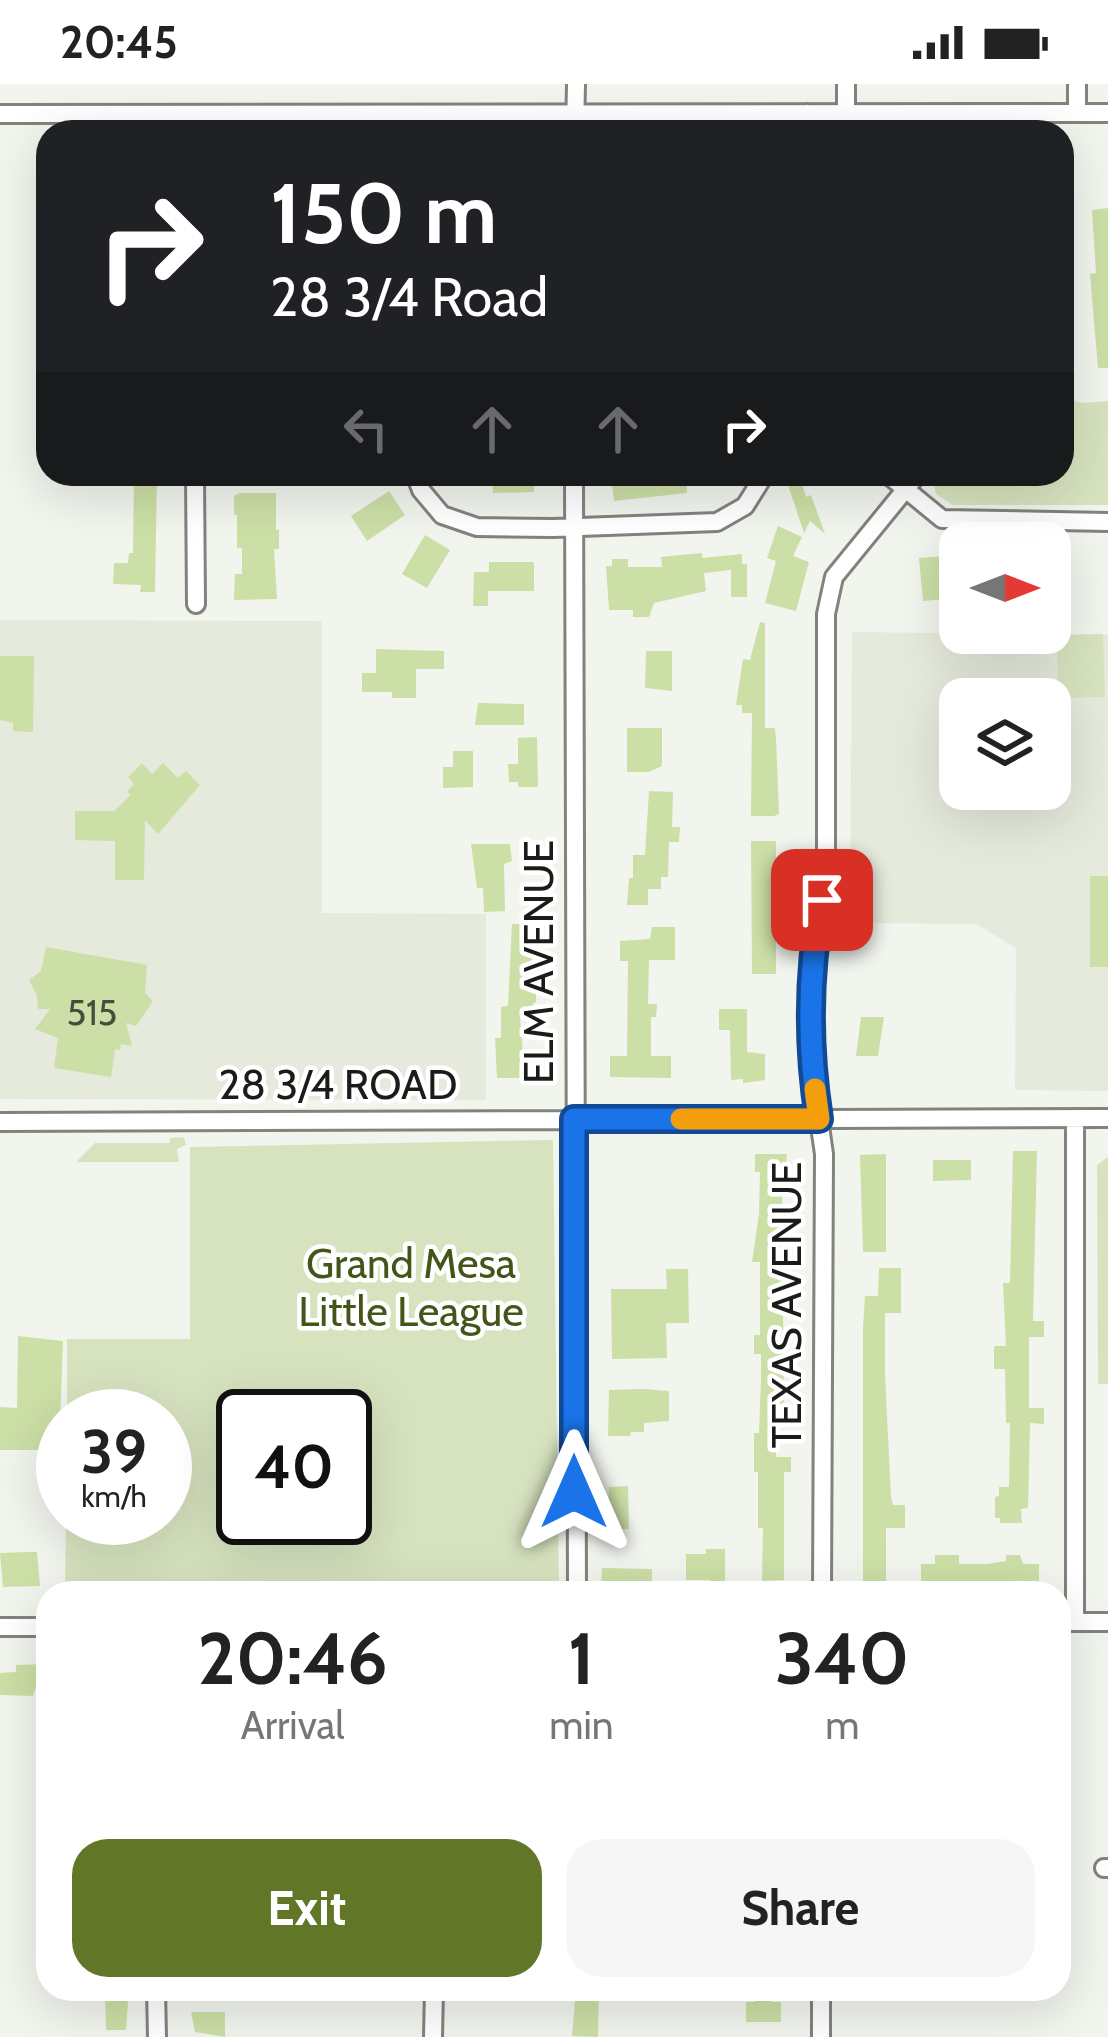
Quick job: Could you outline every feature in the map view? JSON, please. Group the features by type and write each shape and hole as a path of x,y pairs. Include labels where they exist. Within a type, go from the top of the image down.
{"street":[{"path":"575,120 576,84"},
{"path":"846,84 846,113"},
{"path":"1077,84 1077,113"},
{"path":"819,120 846,113 942,120"},
{"path":"1011,120 1108,113"},
{"path":"0,114 129,120"},
{"path":"195,486 196,604"},
{"path":"420,486 442,515 477,527 574,528 717,521 745,506 758,486"},
{"name":"ELM AVENUE","path":"574,486 577,1581"},
{"name":"TEXAS AVENUE","path":"822,1581 824,1154 813,1078 813,972 826,871 828,595 842,566 908,486"},
{"path":"916,486 942,519 1108,522"},
{"path":"1068,1581 1075,1118"},
{"name":"28 3/4 ROAD","path":"0,1122 1108,1118"},
{"path":"1071,1622 1108,1622"},
{"path":"0,1627 36,1627"},
{"path":"156,2001 157,2037"},
{"path":"433,2037 434,2001"},
{"path":"821,2001 821,2037"}],"shaded area":[{"path":"0,620 322,621 322,913 486,914 486,1100 0,1099"},
{"path":"852,632 939,633 939,654 1071,654 1071,635 1108,635 1108,1091 1015,1090 1016,948 976,924 850,923"}],"green space":[{"path":"1074,401 1108,401 1108,505 953,505 936,494 934,486 1074,486"},
{"path":"1103,634 1105,697 1071,698 1071,678 1058,678 1057,654 1071,654 1071,635"},
{"path":"184,1137 186,1145 177,1149 179,1162 76,1162 95,1143 170,1143 170,1138"},
{"name":"Grand Mesa Little League","path":"553,1140 559,1581 65,1581 66,1545 192,1545 192,1389 67,1389 67,1339 190,1339 190,1147"},
{"path":"1108,1157 1108,1384 1098,1384 1097,1165"}],"building":[{"path":"1108,208 1108,368 1098,368 1090,274 1096,273 1092,210"},
{"path":"134,486 157,486 155,592 140,592 141,585 113,584 114,563 128,563 133,553"},
{"path":"493,486 534,486 534,492 493,493"},
{"path":"612,486 687,486 687,493 614,501"},
{"path":"788,486 803,486 806,497 811,495 825,534 810,521 804,533"},
{"path":"389,491 405,515 367,541 351,516"},
{"path":"276,493 277,599 234,600 235,574 242,574 234,515 234,496"},
{"path":"778,526 802,537 793,556 809,562 796,611 765,603 776,561 767,558"},
{"path":"425,535 450,550 427,588 402,574"},
{"path":"702,553 702,558 742,554 742,564 747,564 747,597 731,597 731,570 704,573 706,591 654,603 649,617 633,617 633,610 609,610 606,566 612,566 612,559 628,559 628,567 662,567 661,557"},
{"path":"939,557 939,600 923,601 919,558"},
{"path":"489,562 534,562 534,591 488,591 488,606 473,606 474,572 489,572"},
{"path":"760,622 765,623 765,728 775,728 776,738 779,814 774,816 751,816 752,713 742,713 742,705 736,705 743,659 750,660"},
{"path":"376,649 444,651 444,669 416,669 416,698 362,692 362,673 376,673"},
{"path":"646,651 672,651 672,691 645,688"},
{"path":"0,656 34,656 33,732 13,731 13,723 0,720"},
{"path":"478,703 524,704 524,725 475,725"},
{"path":"627,728 662,728 662,766 649,772 627,772"},
{"path":"537,737 538,787 518,787 518,782 509,782 508,764 518,764 518,738"},
{"path":"453,751 473,751 473,787 443,788 443,767 453,767"},
{"path":"142,763 152,774 163,763 178,778 186,771 200,785 158,834 145,820 144,880 115,880 115,841 75,840 75,811 115,811 130,795 127,791 134,784 128,777"},
{"path":"649,791 673,792 672,827 680,827 679,842 669,842 668,877 661,877 661,889 648,889 648,905 627,905 633,855 645,855"},
{"path":"751,841 776,841 776,974 752,974"},
{"path":"471,844 510,844 512,861 504,864 505,911 484,912"},
{"path":"1090,876 1108,876 1108,967 1090,967"},
{"path":"512,924 532,925 536,1002 533,1017 520,1017 525,1078 497,1078 495,1038 501,1038 501,1007 508,1006"},
{"path":"652,927 675,927 675,960 649,960 648,1004 657,1004 656,1017 651,1017 651,1056 671,1056 671,1078 610,1077 610,1056 627,1056 628,961 620,961 620,941 650,939"},
{"path":"46,947 147,965 145,993 153,1001 136,1026 126,1023 132,1046 121,1044 120,1050 115,1049 111,1077 54,1068 58,1038 35,1029 50,1009 38,1009 29,980 41,971"},
{"path":"719,1009 747,1009 747,1052 765,1054 765,1080 731,1080 730,1030 719,1030"},
{"path":"861,1017 884,1017 878,1056 856,1056"},
{"path":"1013,1151 1037,1151 1033,1321 1044,1321 1044,1337 1029,1337 1029,1408 1044,1408 1044,1424 1030,1423 1028,1508 1021,1509 1022,1523 1000,1523 995,1518 995,1497 999,1487 1009,1487 1010,1423 1006,1423 1005,1369 994,1369 994,1346 1006,1346 1003,1283 1010,1283"},
{"path":"755,1154 787,1154 782,1193 784,1421 776,1421 776,1457 791,1457 791,1472 784,1472 784,1580 762,1581 763,1528 758,1528 758,1472 754,1472 761,1380 761,1354 754,1354 754,1335 760,1335 760,1262 752,1262 759,1214 760,1172 755,1172"},
{"path":"886,1154 886,1252 863,1252 860,1155"},
{"path":"933,1160 971,1160 971,1180 933,1181"},
{"path":"879,1268 901,1268 901,1313 885,1313 885,1375 891,1496 893,1505 905,1505 905,1528 886,1528 886,1581 863,1581 863,1328 865,1296 878,1296"},
{"path":"666,1269 688,1269 689,1323 666,1323 667,1358 612,1359 611,1289 667,1289"},
{"path":"18,1336 63,1341 61,1389 36,1389 36,1450 0,1450 0,1407 17,1408"},
{"path":"609,1390 669,1391 669,1421 644,1423 644,1432 630,1436 608,1436"},
{"path":"628,1486 629,1529 607,1530 609,1487"},
{"path":"706,1549 725,1549 725,1581 686,1580 686,1554 706,1554"},
{"path":"37,1552 36,1586 3,1587 0,1553"},
{"path":"935,1555 959,1555 959,1564 987,1564 1006,1561 1006,1555 1020,1555 1023,1564 1039,1564 1039,1581 921,1581 921,1564 935,1564"},
{"path":"602,1568 652,1569 652,1581 601,1581"},
{"path":"36,1664 33,1696 0,1695 0,1673 16,1672 16,1665"},
{"path":"105,2001 128,2001 126,2030 106,2030"},
{"path":"575,2001 599,2001 598,2037 572,2036"},
{"path":"746,2002 781,2002 781,2022 746,2022"},
{"path":"191,2012 225,2012 225,2037 195,2032"}],"slow traffic":[{"path":"681,1119 819,1119 815,1089"}],"route":[{"path":"574,1492 574,1119 819,1119 813,1078 813,972 822,900"}]}
